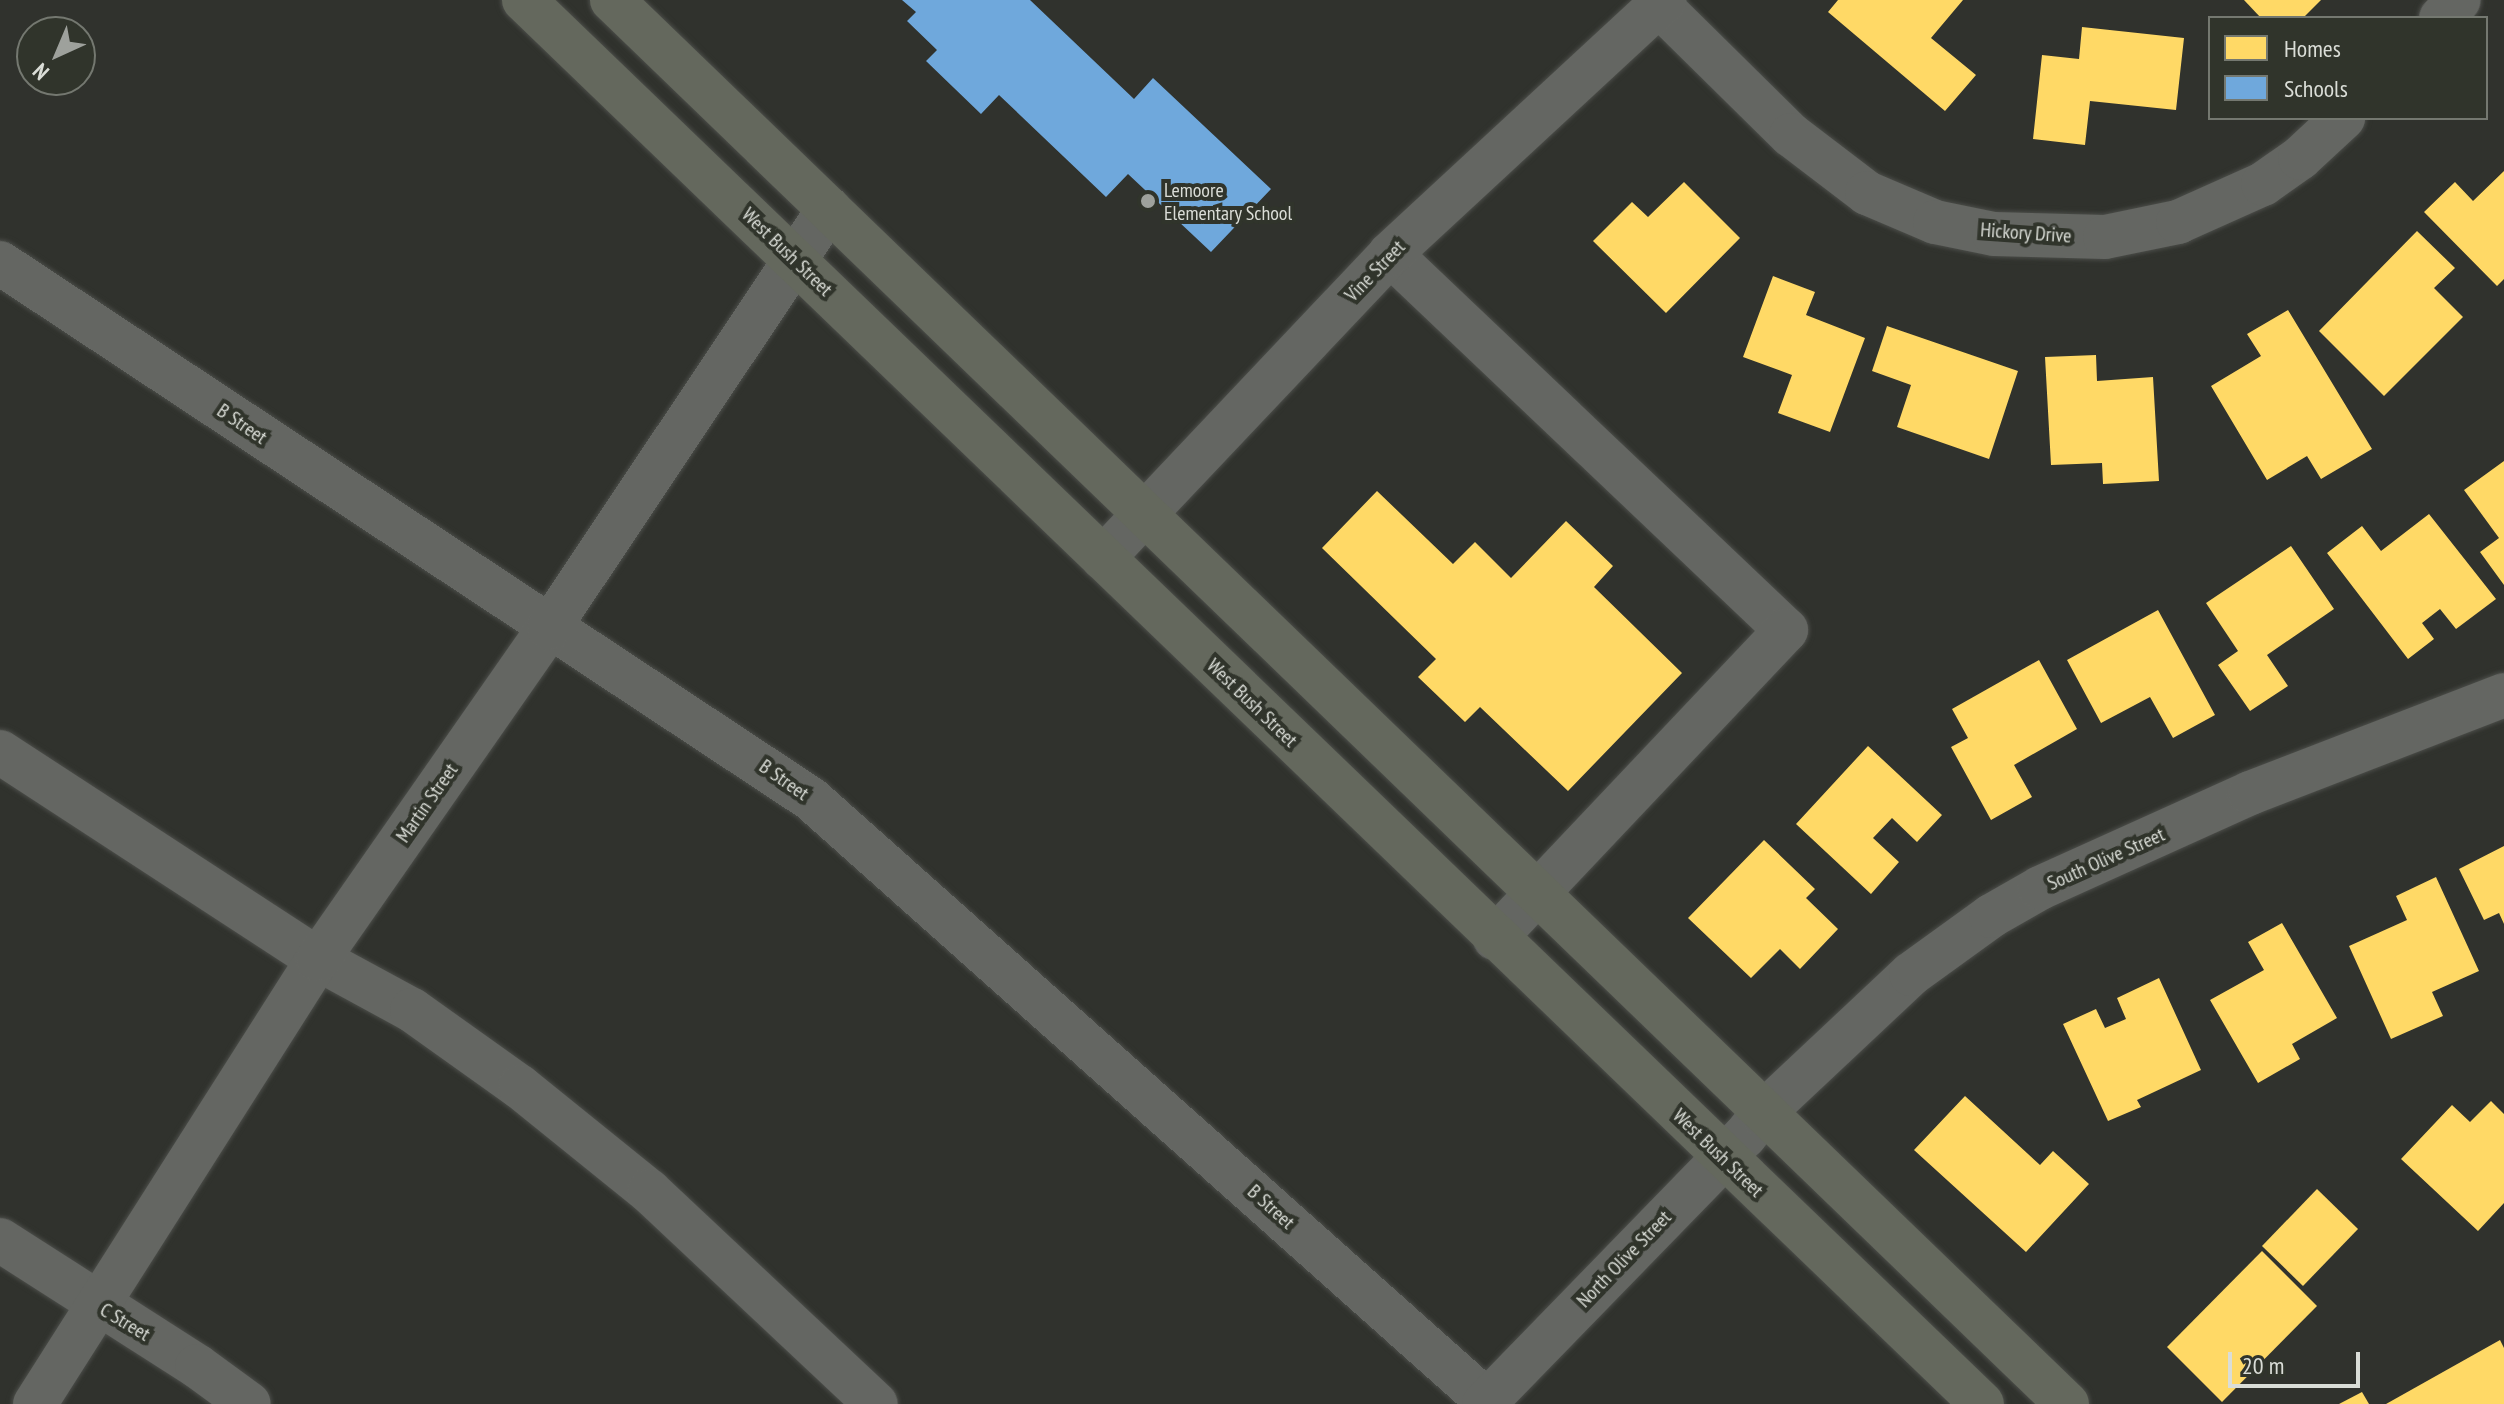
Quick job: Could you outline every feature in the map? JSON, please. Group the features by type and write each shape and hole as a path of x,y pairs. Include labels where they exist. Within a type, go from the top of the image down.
{"main road":[{"name":"West Bush Street","path":"524,0 1722,1158 1982,1404"},
{"path":"612,0 1762,1114 2067,1404"}],"street":[{"path":"2443,16 2459,0"},
{"name":"Hickory Drive","path":"1662,2 1791,135 1867,193 1935,222 1994,234 2105,237 2178,222 2263,184 2300,158 2341,120"},
{"name":"Vine Street","path":"1103,558 1390,254 1662,2"},
{"name":"Martin Street","path":"35,1404 318,959 549,628 829,209"},
{"path":"1390,254 1786,630 1495,938"},
{"name":"B Street","path":"0,263 811,799 1486,1402"},
{"name":"South Olive Street","path":"1762,1114 1911,974 2016,902 2250,793 2504,695"},
{"path":"0,752 318,959 412,1010 520,1087 649,1191 876,1404"},
{"name":"North Olive Street","path":"1486,1402 1762,1114"},
{"name":"C Street","path":"0,1240 197,1366 249,1404"}],"building: Homes":[{"path":"1838,0 1963,0 1931,38 1976,75 1945,111 1828,12"},
{"path":"2244,0 2321,0 2305,16 2259,16"},
{"path":"2082,27 2184,38 2176,110 2090,101 2085,145 2033,139 2042,55 2079,59"},
{"path":"2504,171 2504,279 2497,286 2424,212 2455,182 2473,201"},
{"path":"1684,182 1740,238 1666,313 1593,241 1632,202 1648,217"},
{"path":"2417,231 2455,268 2434,288 2463,317 2384,396 2319,331"},
{"path":"1773,276 1815,292 1806,315 1865,338 1830,432 1778,413 1792,375 1743,357"},
{"path":"2288,310 2372,449 2321,479 2307,456 2267,480 2211,386 2261,356 2247,334"},
{"path":"1887,326 2018,371 1989,459 1897,427 1911,385 1872,371"},
{"path":"2096,355 2097,381 2153,377 2159,481 2103,484 2102,463 2051,465 2045,357"},
{"path":"2504,461 2504,585 2480,552 2499,538 2464,490"},
{"path":"1377,491 1453,564 1475,542 1511,578 1566,521 1613,566 1594,587 1682,673 1568,791 1480,707 1465,722 1418,677 1436,659 1322,548"},
{"path":"2429,514 2496,599 2456,629 2440,609 2422,623 2434,639 2408,659 2327,553 2362,526 2381,551"},
{"path":"2291,546 2334,609 2267,655 2288,686 2250,711 2218,665 2238,651 2206,603"},
{"path":"2158,610 2215,715 2173,738 2150,697 2101,723 2067,660"},
{"path":"2039,660 2077,729 2014,765 2032,797 1991,820 1951,747 1968,738 1952,709"},
{"path":"1868,746 1942,815 1917,842 1892,818 1873,838 1899,862 1871,894 1796,824"},
{"path":"1764,840 1815,889 1806,898 1838,929 1800,969 1780,949 1751,978 1688,918"},
{"path":"2504,846 2504,924 2499,913 2484,920 2459,869"},
{"path":"2436,877 2479,971 2432,992 2443,1016 2391,1039 2349,946 2407,920 2396,896"},
{"path":"2282,923 2337,1018 2292,1044 2300,1059 2258,1083 2210,1000 2264,970 2248,942"},
{"path":"2159,978 2201,1070 2137,1100 2141,1107 2108,1121 2063,1024 2096,1009 2105,1028 2126,1019 2117,998"},
{"path":"1965,1096 2040,1165 2053,1151 2089,1184 2026,1252 1914,1150"},
{"path":"2491,1101 2504,1114 2504,1203 2478,1231 2401,1159 2452,1105 2470,1122"},
{"path":"2317,1189 2358,1229 2303,1286 2262,1246"},
{"path":"2262,1251 2317,1306 2222,1402 2167,1347"},
{"path":"2500,1340 2504,1348 2504,1404 2386,1404"},
{"path":"2362,1392 2369,1404 2339,1404"}],"building: Schools":[{"path":"902,0 1030,0 1134,99 1153,78 1271,189 1211,252 1128,174 1106,197 999,95 981,114 926,61 937,50 907,21 916,12"}],"place":[{"name":"Lemoore Elementary School","path":"1148,201"}]}
